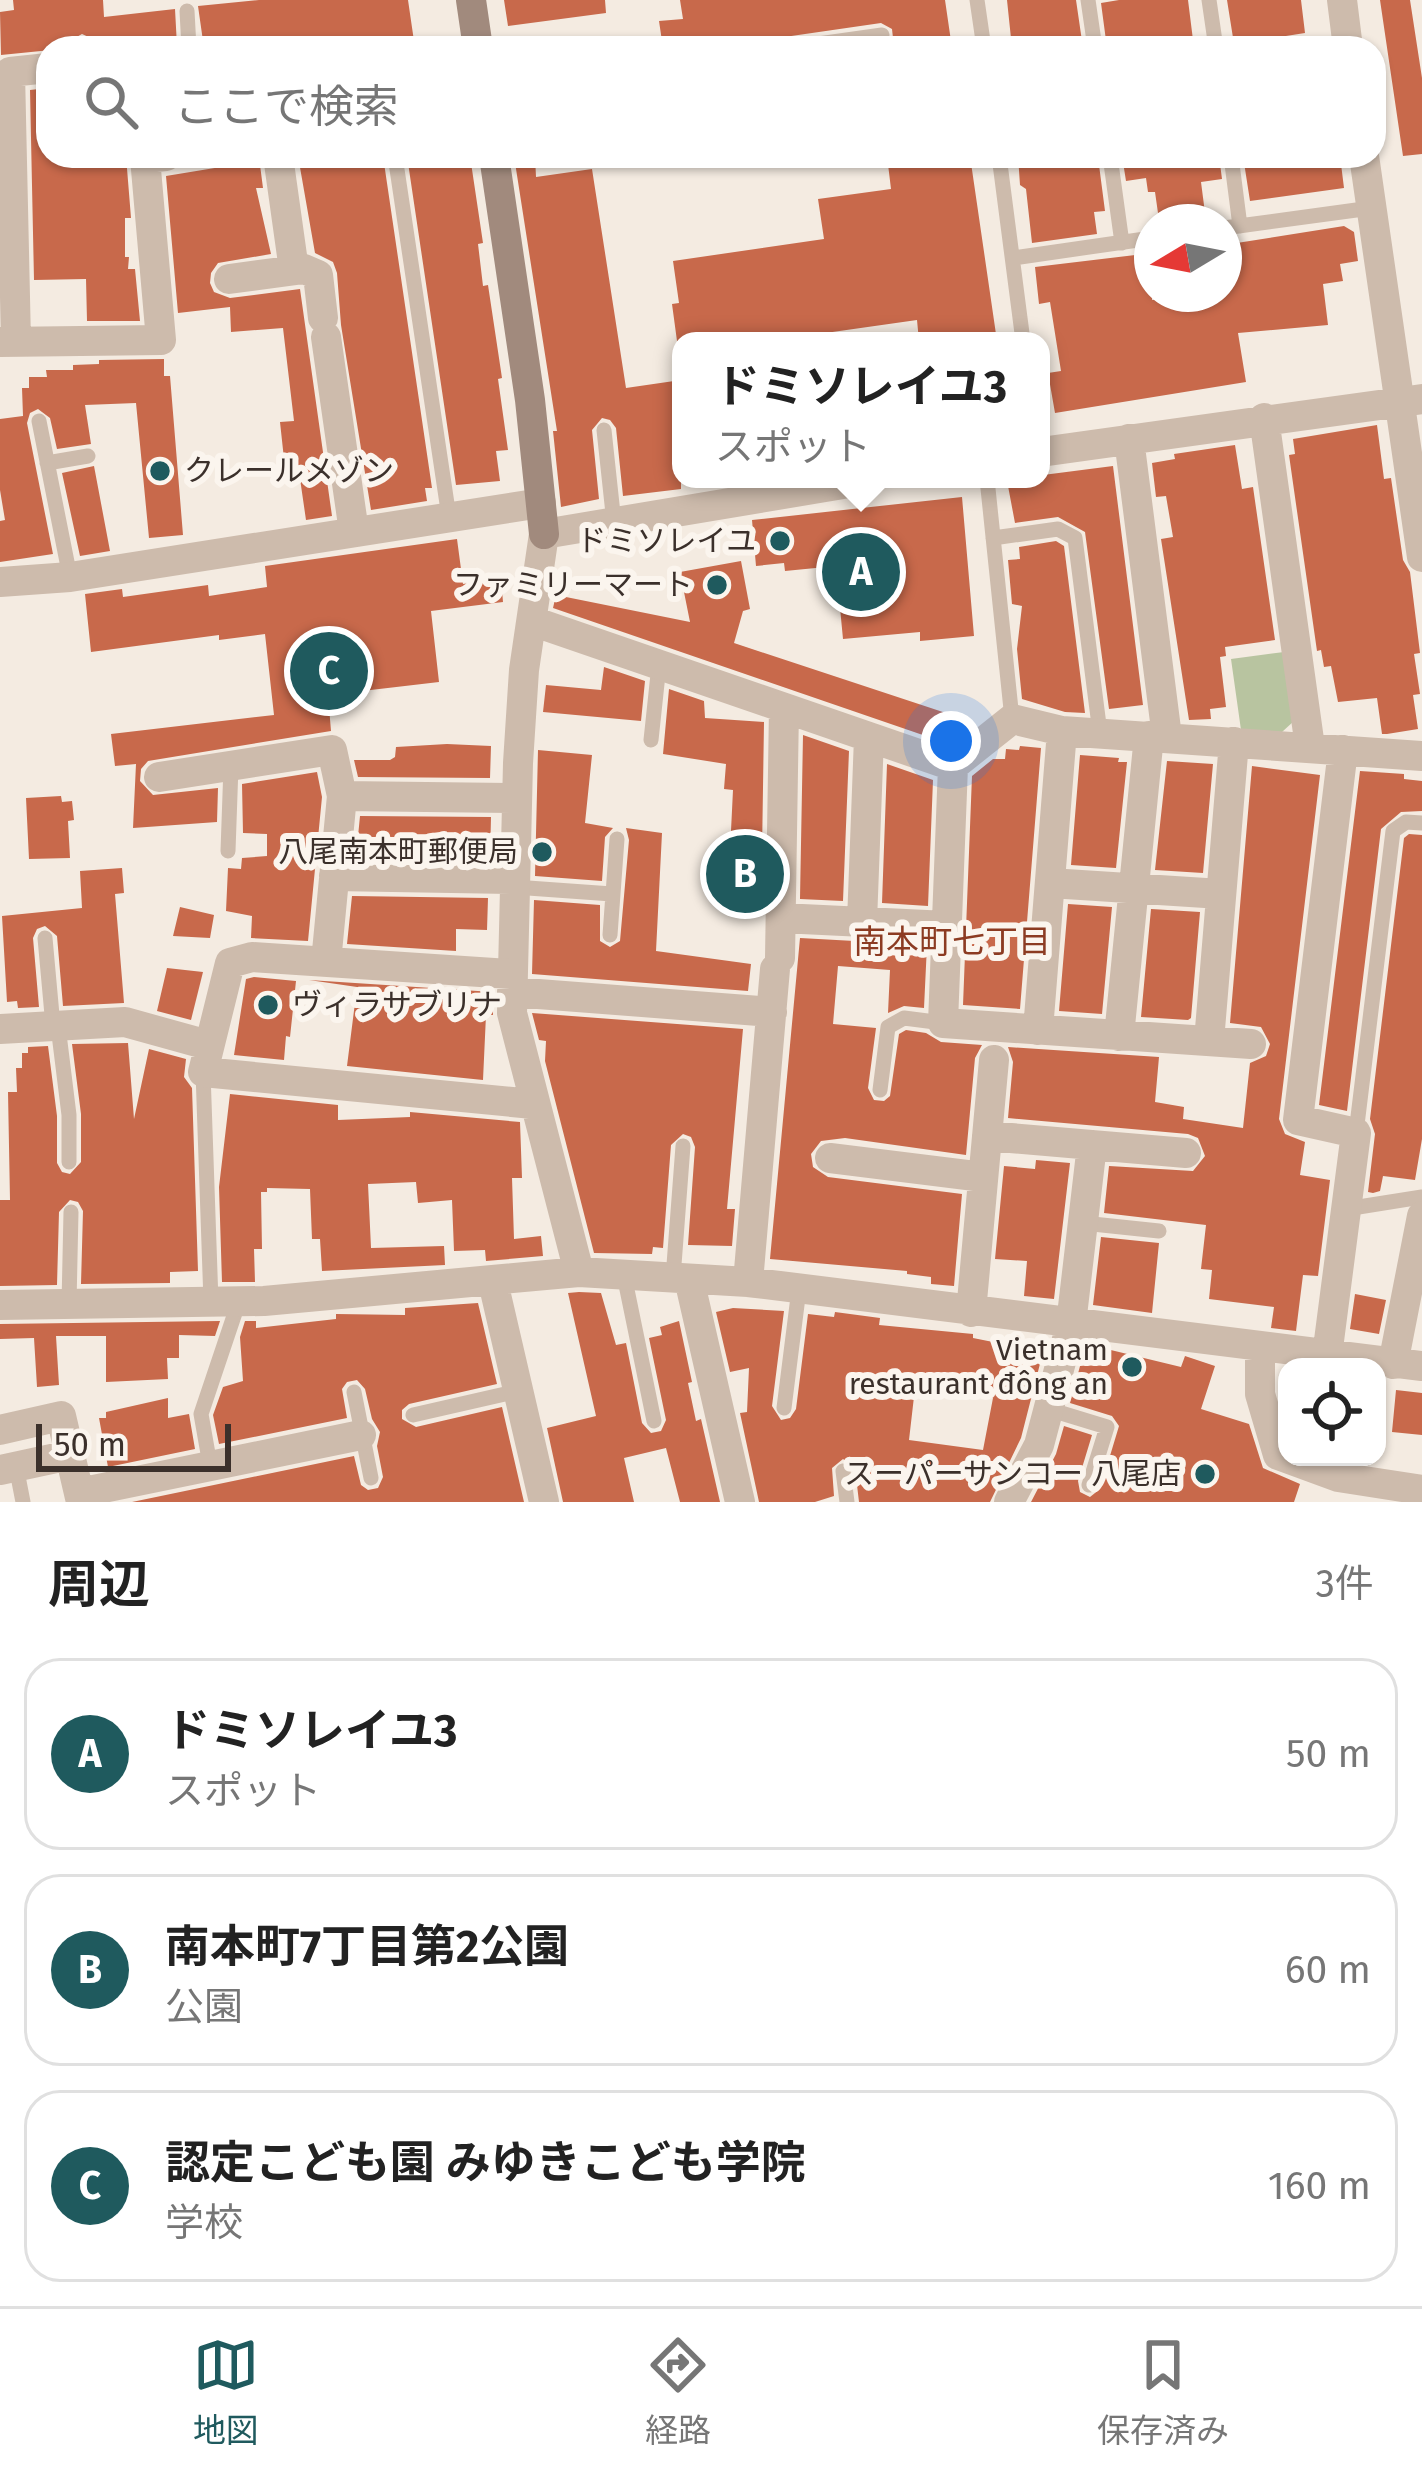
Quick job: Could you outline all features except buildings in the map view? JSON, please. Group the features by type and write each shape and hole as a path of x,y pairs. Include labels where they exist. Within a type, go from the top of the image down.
{"street":[{"path":"471,0 476,36"},
{"path":"1342,0 1346,36"},
{"path":"36,69 10,72 8,342 161,340 146,168"},
{"path":"280,168 294,270"},
{"path":"496,168 530,400 542,519 524,670 512,1013 579,1272"},
{"path":"1366,168 1410,400 1422,557"},
{"path":"229,279 304,269 318,275 354,532"},
{"path":"1050,451 1410,400"},
{"path":"1264,418 1310,747"},
{"path":"1119,1036 1134,889 1158,736 1130,439"},
{"path":"0,582 70,577 449,517 614,523 727,497 792,488"},
{"path":"532,621 953,766"},
{"path":"748,1282 781,918 784,708"},
{"path":"1251,1044 943,1023 953,766 1012,718 1062,731 1422,755"},
{"path":"1038,1030 1062,731"},
{"path":"862,922 869,737"},
{"path":"1209,1041 1234,742"},
{"path":"160,777 332,750 342,796 326,962"},
{"path":"1328,1356 1356,1133 1298,1120 1343,750"},
{"path":"342,796 517,798"},
{"path":"334,876 514,883"},
{"path":"1050,883 1221,894"},
{"path":"781,918 947,926"},
{"path":"206,1058 230,963 252,957 772,1012"},
{"path":"0,1029 125,1022 206,1058 533,1105"},
{"path":"971,1312 994,1060"},
{"path":"987,1136 1186,1153"},
{"path":"1009,1502 1039,1445 1071,1324 1092,1145"},
{"path":"830,1158 983,1177"},
{"path":"0,1305 225,1301 579,1272 748,1282 1407,1365 1422,1216"},
{"path":"681,1278 740,1502"},
{"path":"493,1282 544,1502"},
{"path":"1259,1348 1260,1394 1278,1455 1338,1477 1422,1490"},
{"path":"0,1430 61,1416 80,1498 210,1465 361,1436"},
{"path":"8,1468 70,1455"}],"lane":[{"path":"977,0 982,36"},
{"path":"1088,0 1093,36"},
{"path":"1209,0 1214,36"},
{"path":"187,11 188,36"},
{"path":"875,36 882,35"},
{"path":"397,168 449,517"},
{"path":"1001,168 1022,332"},
{"path":"1112,168 1122,242"},
{"path":"1231,168 1232,204"},
{"path":"1242,226 1371,208"},
{"path":"1013,258 1134,240"},
{"path":"39,421 70,577"},
{"path":"604,430 614,523"},
{"path":"47,463 88,456"},
{"path":"988,488 1012,718"},
{"path":"993,538 1058,529 1075,538 1100,734"},
{"path":"651,740 659,665"},
{"path":"228,851 231,766"},
{"path":"1356,1133 1393,831 1406,822 1422,823"},
{"path":"610,935 617,839"},
{"path":"514,883 612,894"},
{"path":"45,938 69,1115 69,1162"},
{"path":"880,1090 887,1028 904,1018 943,1023"},
{"path":"206,1058 225,1301 202,1414 210,1465"},
{"path":"681,1278 683,1146"},
{"path":"1346,1209 1422,1197"},
{"path":"69,1304 70,1212"},
{"path":"1083,1223 1160,1231"},
{"path":"623,1275 654,1420"},
{"path":"784,1408 799,1289"},
{"path":"413,1415 518,1390"},
{"path":"354,1392 371,1478"},
{"path":"1048,1409 1107,1427 1089,1485"},
{"path":"8,1468 23,1502"},
{"path":"843,1472 847,1502"}],"green space":[{"path":"1284,652 1294,721 1282,732 1241,730 1231,659"},
{"path":"726,855 767,859 766,888 773,906 719,897"}],"place":[{"name":"クレールメゾン","path":"160,471"},
{"name":"ドミソレイユ","path":"780,541"},
{"name":"ドミソレイユ3","path":"861,572"},
{"name":"ファミリーマート","path":"717,585"},
{"name":"認定こども園 みゆきこども学院","path":"329,671"},
{"name":"八尾南本町郵便局","path":"542,852"},
{"name":"南本町7丁目第2公園","path":"745,874"},
{"name":"ヴィラサブリナ","path":"268,1005"},
{"name":"Vietnam restaurant đông an","path":"1132,1367"},
{"name":"スーパーサンコー 八尾店","path":"1205,1474"}],"district":[{"name":"南本町七丁目","path":"952,941"}]}
